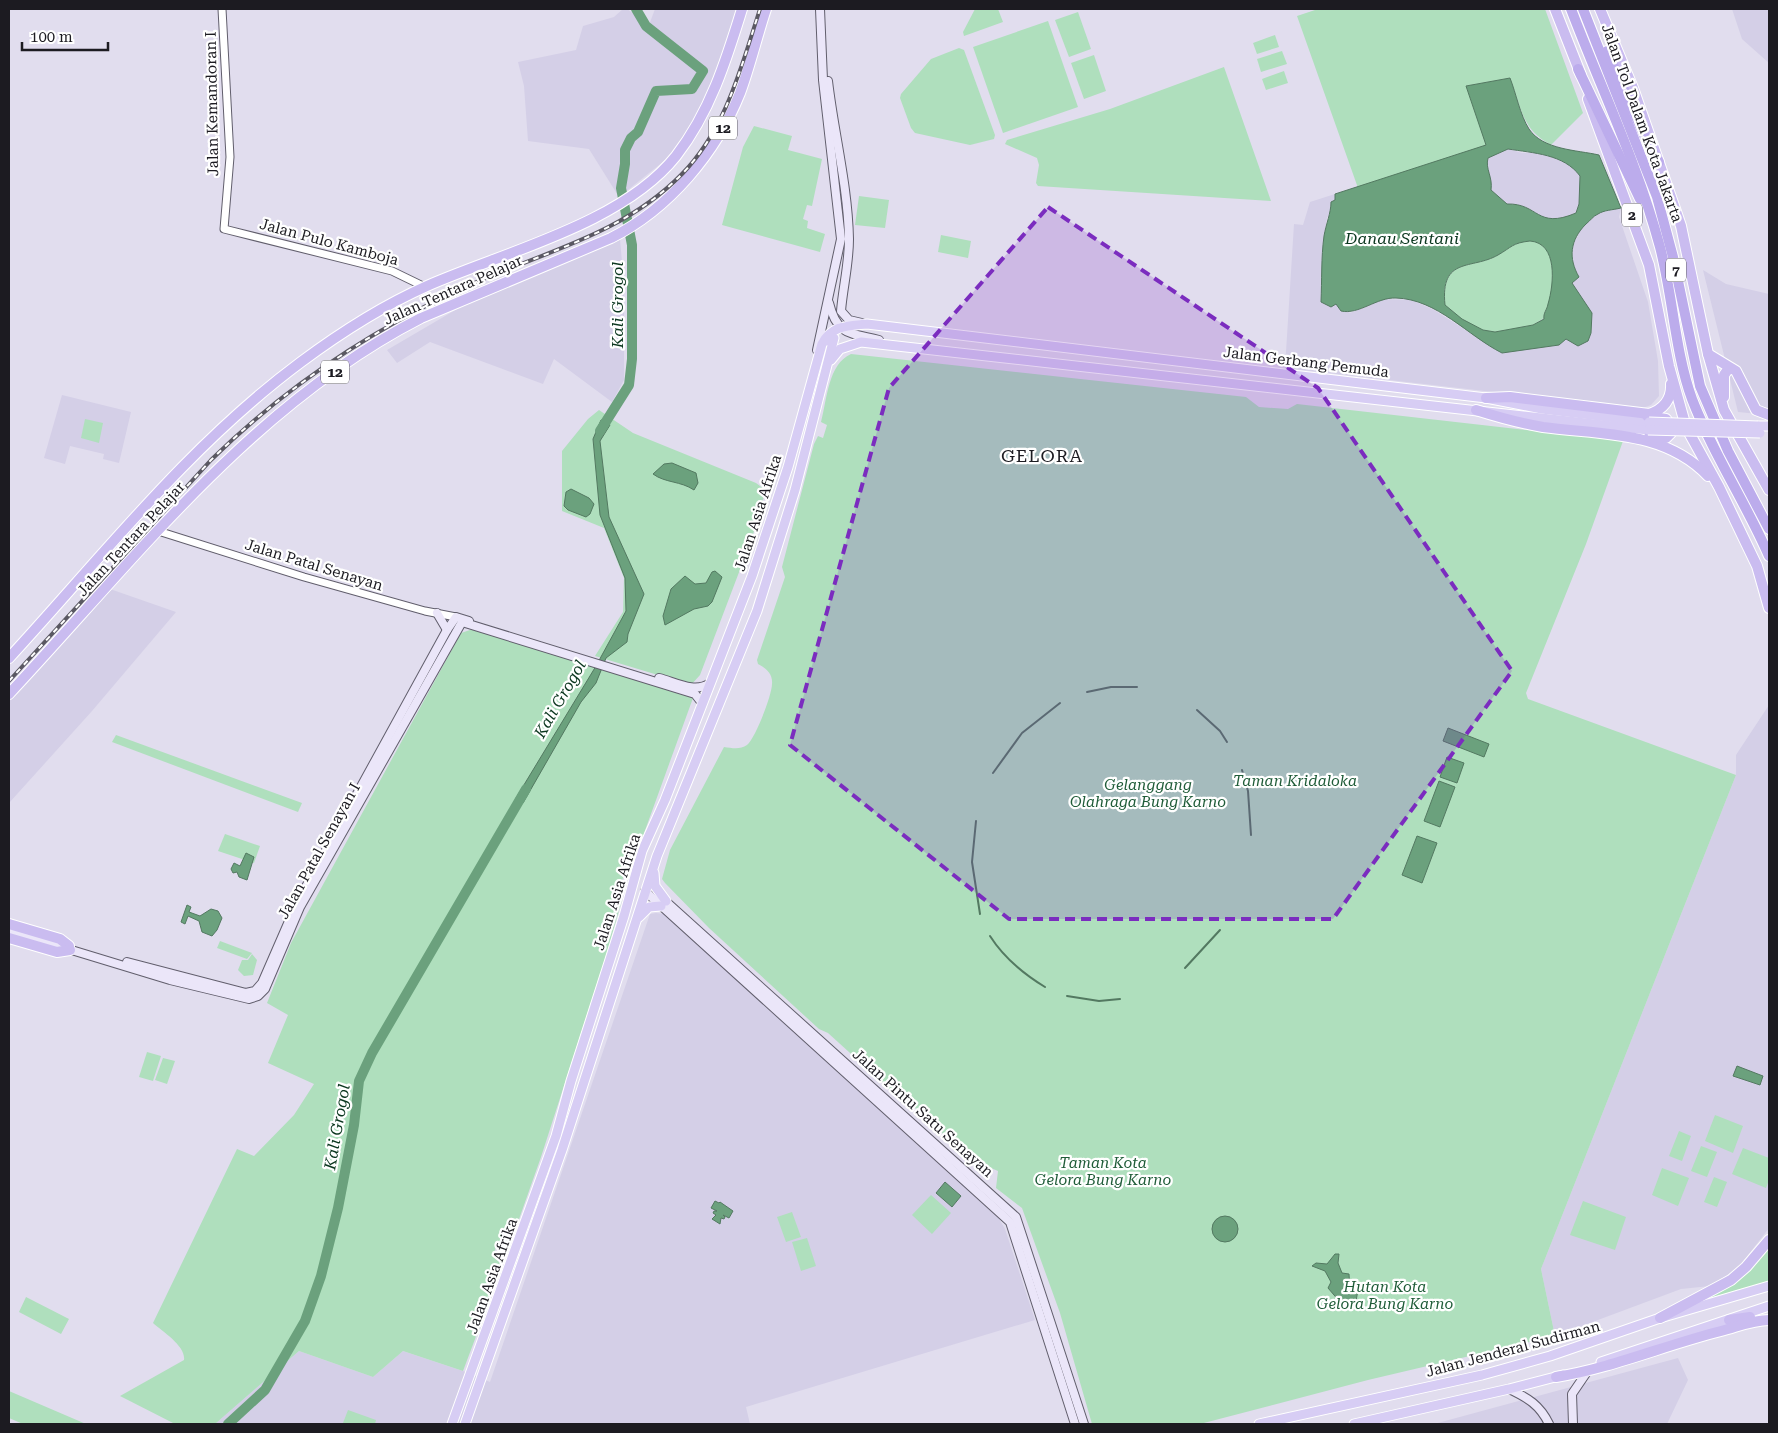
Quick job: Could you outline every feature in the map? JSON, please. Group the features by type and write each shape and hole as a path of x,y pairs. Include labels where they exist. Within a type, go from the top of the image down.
{"highway":[{"name":"Jalan Tentara Pelajar","path":"9,658 125,526 231,418 325,345 375,314 425,287 554,236 616,207 635,194 674,158 700,120 719,80 742,9"},
{"name":"Jalan Tentara Pelajar","path":"9,694 167,521 257,431 375,344 421,318 622,233 666,200 689,176 726,123 740,93 766,9"},
{"name":"2","path":"1555,9 1606,150 1634,218 1649,265 1669,366 1686,428 1719,487 1757,566 1769,608"},
{"name":"Jalan Tol Dalam Kota Jakarta","path":"1571,9 1638,178 1650,215 1667,279 1692,398 1769,556"},
{"path":"1583,9 1597,30 1646,142 1659,162"},
{"name":"Jalan Tol Dalam Kota Jakarta","path":"1583,9 1657,197 1673,257 1700,386 1728,451 1769,529"},
{"path":"1600,9 1633,88 1681,226 1708,354 1724,410 1769,490"},
{"path":"1578,69 1637,194 1650,215"},
{"path":"1708,354 1729,368 1734,369 1756,410 1769,415"},
{"path":"1632,413 1652,413 1665,404 1671,389 1669,366"},
{"path":"1724,410 1724,375 1729,368"},
{"path":"1486,398 1510,397 1632,413 1666,419 1672,427 1670,435 1666,438 1632,437"},
{"path":"1476,410 1542,426 1642,438 1680,454 1703,470 1719,487"},
{"path":"9,924 60,939 64,947 58,952 9,938"},
{"path":"1660,1318 1731,1280 1746,1267 1769,1240"},
{"path":"1556,1377 1588,1372 1687,1340 1744,1319 1769,1314"},
{"path":"1729,1324 1769,1320"}],"main road":[{"path":"815,371 819,337 829,302 841,239 823,80 820,9"},
{"path":"824,9 828,76 841,161 849,240 848,272 841,311 849,320 867,324"},
{"path":"815,371 826,336 840,327 833,318 829,302"},
{"name":"Jalan Gerbang Pemuda","path":"840,327 867,324 1128,354 1486,398 1648,426"},
{"name":"Jalan Gerbang Pemuda","path":"840,327 854,336 876,340 887,345"},
{"path":"952,352 948,349 946,342 950,336 955,335"},
{"path":"815,371 827,340 829,337 833,337 834,340 824,377"},
{"name":"Jalan Gerbang Pemuda","path":"824,377 832,358 846,346 861,342 1476,410 1648,426 1762,431 1769,426"},
{"name":"Jalan Asia Afrika","path":"452,1424 556,1136 624,916 638,863 665,800 752,576 788,467 815,371"},
{"name":"Jalan Asia Afrika","path":"465,1424 562,1150 618,968 645,888 668,824 683,793 757,611 795,490 824,377"},
{"path":"1758,470 1769,478"},
{"path":"437,613 447,630"},
{"name":"Jalan Patal Senayan","path":"457,619 590,659 695,694 702,703"},
{"name":"Jalan Patal Senayan I","path":"64,947 240,992 255,991 262,983 296,905 447,630 457,619"},
{"name":"Jalan Patal Senayan I","path":"9,931 170,980 249,998 262,993 300,907 457,619"},
{"name":"Jalan Patal Senayan","path":"605,664 693,688 705,687 710,683"},
{"path":"665,800 664,817 667,819 683,793"},
{"path":"634,924 646,908 664,904 655,886 654,874 678,812 683,793"},
{"path":"624,916 636,892 645,888 639,875 655,824"},
{"name":"Jalan Pintu Satu Senayan","path":"645,888 1016,1217 1061,1367 1075,1424"},
{"path":"608,965 615,963 618,968"},
{"path":"516,1250 526,1253"},
{"name":"Jalan Jenderal Sudirman","path":"1259,1424 1482,1375 1562,1353 1660,1318 1769,1286"},
{"path":"1354,1424 1509,1390 1556,1377 1700,1329 1729,1324 1769,1306"},
{"path":"1687,1340 1700,1329"},
{"name":"Jalan Pintu Satu Senayan","path":"1061,1367 1084,1424"},
{"path":"1573,1424 1572,1394 1588,1372"},
{"path":"1509,1390 1536,1404 1549,1424"}],"street":[{"name":"Jalan Kemandoran I","path":"222,9 230,157 224,229"},
{"name":"Jalan Pulo Kamboja","path":"224,229 392,271 425,287"},
{"path":"167,521 173,535"},
{"name":"Jalan Patal Senayan","path":"158,531 304,578 457,619"}],"highlighted area":[{"path":"1048,207 1318,388 1512,671 1333,919 1009,919 790,745 889,388"}],"shaded area":[{"path":"623,9 627,9 649,25 655,9 742,9 696,122 669,157 619,197 589,149 528,141 524,86 518,62 576,50 583,26 614,17"},
{"path":"1732,9 1769,9 1769,63 1742,39"},
{"path":"1508,149 1522,153 1540,153 1572,165 1580,175 1579,204 1576,213 1554,220 1541,217 1517,204 1507,204 1491,190 1487,164 1488,158"},
{"path":"1335,194 1335,200 1331,202 1331,211 1327,218 1324,238 1321,302 1336,304 1350,313 1384,299 1412,300 1434,310 1502,353 1552,346 1566,339 1578,346 1591,333 1592,313 1571,282 1579,277 1574,268 1572,247 1581,230 1598,213 1621,208 1619,217 1648,302 1658,361 1659,396 1651,405 1640,409 1285,368 1294,224 1303,225 1310,202"},
{"path":"620,239 624,286 624,380 612,402 554,359 543,384 430,342 397,363 387,350 469,302"},
{"path":"1703,270 1726,284 1769,294 1769,415 1738,412"},
{"path":"62,395 131,412 119,463 103,459 104,454 70,446 65,464 44,458"},
{"path":"110,589 176,612 92,711 9,803 9,700"},
{"path":"1769,705 1769,1228 1738,1268 1710,1286 1681,1289 1555,1336 1541,1269 1736,775 1736,755"},
{"path":"650,914 664,914 994,1210 1005,1229 1035,1320 746,1407 750,1424 215,1424 299,1351 373,1377 403,1351 490,1382"},
{"path":"1678,1358 1688,1380 1667,1424 1434,1424"}],"green space":[{"path":"975,9 998,9 1003,22 964,36 963,32"},
{"path":"1318,9 1545,9 1583,113 1551,145 1541,139 1528,125 1510,78 1466,86 1487,145 1358,188 1297,16"},
{"path":"1078,12 1091,49 1069,57 1055,20"},
{"path":"1048,21 1078,107 1003,133 973,47"},
{"path":"1275,35 1279,47 1257,54 1253,43"},
{"path":"959,48 964,50 995,135 994,139 970,145 915,133 911,128 900,98 901,94 931,59"},
{"path":"1282,51 1287,64 1261,72 1257,59"},
{"path":"1094,55 1106,91 1084,99 1071,63"},
{"path":"1224,67 1271,201 1038,186 1036,183 1039,165 1037,158 1005,144 1007,140 1110,109"},
{"path":"1284,71 1288,83 1266,90 1262,79"},
{"path":"754,126 792,136 788,150 822,159 812,206 807,205 803,219 808,221 807,228 825,234 820,252 722,225 743,147"},
{"path":"859,196 889,200 885,228 855,225"},
{"path":"941,235 971,241 968,258 938,252"},
{"path":"1530,241 1539,243 1545,249 1550,257 1552,266 1551,296 1544,318 1533,325 1495,332 1483,330 1462,319 1445,305 1445,289 1448,279 1453,272 1460,267 1498,255 1516,244"},
{"name":"Gelanggang Olahraga Bung Karno","path":"851,354 1246,397 1259,407 1288,409 1297,404 1623,441 1586,544 1526,693 1528,699 1736,775 1541,1269 1555,1336 1368,1380 1200,1424 1092,1424 1060,1313 1022,1208 996,1188 998,1171 977,1162 973,1165 922,1112 903,1101 828,1033 819,1029 709,928 662,879 670,850 724,747 739,748 747,745 766,707 772,680 764,667 758,664 757,660 785,577 782,567 814,444 818,436 823,438 827,425 821,422 830,383 837,366"},
{"path":"599,410 633,433 756,483 764,489 764,496 752,538 700,675 691,685 595,656 623,612 624,578 604,528 562,511 562,451 588,419"},
{"path":"85,419 103,423 99,443 81,438"},
{"path":"473,629 693,698 643,836 629,859 622,881 622,900 604,962 541,1157 512,1239 498,1242 493,1255 500,1263 501,1270 463,1371 403,1351 373,1377 299,1351 215,1424 175,1424 120,1396 184,1360 184,1355 178,1345 153,1323 237,1149 254,1156 294,1115 314,1084 268,1063 288,1015 267,1003 291,943 461,633"},
{"path":"116,735 302,803 298,812 112,742"},
{"path":"225,834 260,846 254,863 218,851"},
{"path":"220,941 252,953 247,959 217,948"},
{"path":"252,954 257,960 253,975 244,976 238,970 242,960 248,960"},
{"path":"147,1052 161,1056 153,1081 139,1077"},
{"path":"163,1058 175,1061 167,1084 155,1080"},
{"path":"1715,1115 1743,1126 1733,1153 1705,1141"},
{"path":"1679,1131 1691,1136 1682,1161 1669,1156"},
{"path":"1701,1146 1717,1152 1707,1177 1691,1171"},
{"path":"1743,1148 1769,1158 1769,1180 1766,1188 1732,1174"},
{"path":"1662,1168 1689,1178 1678,1206 1652,1195"},
{"path":"1714,1177 1727,1182 1717,1207 1704,1202"},
{"path":"931,1195 951,1213 932,1234 912,1215"},
{"path":"1583,1201 1626,1217 1615,1250 1570,1235"},
{"path":"792,1212 801,1237 786,1242 777,1217"},
{"path":"807,1238 816,1266 801,1271 792,1242"},
{"path":"1769,1246 1769,1282 1702,1300 1739,1277"},
{"path":"26,1297 69,1319 61,1334 19,1312"},
{"path":"9,1391 86,1424 23,1424 9,1418"},
{"path":"348,1410 376,1420 375,1424 343,1423"}],"water":[{"name":"Danau Sentani","path":"1510,78 1523,117 1535,136 1561,148 1599,155 1621,208 1595,216 1581,230 1572,249 1573,263 1579,277 1572,283 1592,313 1591,333 1588,341 1578,346 1566,339 1559,345 1502,353 1439,311 1411,300 1389,298 1348,312 1341,311 1336,304 1331,307 1321,302 1324,236 1331,202 1335,200 1335,194 1486,145 1466,86","holes":["1508,149 1557,159 1573,169 1580,176 1579,204 1576,213 1553,219 1545,217 1526,207 1507,204 1491,190 1487,166 1488,158","1530,241 1539,243 1545,249 1550,257 1552,266 1552,286 1544,319 1533,325 1495,332 1483,330 1462,319 1445,305 1445,289 1448,279 1453,272 1460,267 1498,255 1516,244"]},
{"path":"601,420 606,420 610,425 600,441 609,517 644,594 628,634 627,642 606,658 596,683 581,702 523,803 516,798 596,666 626,611 625,578 600,515 593,439"},
{"path":"672,463 696,473 698,483 694,490 653,474 664,464"},
{"path":"571,489 589,498 594,504 590,514 586,517 568,510 564,506 566,492"},
{"path":"715,571 722,577 712,602 708,606 694,609 665,625 663,616 671,589 685,576 695,584 706,583 712,572"},
{"path":"1448,728 1489,744 1484,757 1443,741"},
{"path":"1447,757 1464,763 1457,783 1440,777"},
{"path":"1439,781 1455,787 1440,827 1424,821"},
{"path":"1417,836 1437,843 1422,883 1402,875"},
{"path":"246,853 254,857 247,880 239,877 237,872 233,873 231,869 234,863 240,866"},
{"path":"187,905 191,907 189,912 200,916 211,909 218,911 222,918 212,936 202,932 199,921 188,916 185,924 181,922"},
{"path":"1737,1066 1763,1076 1760,1085 1733,1076"},
{"path":"945,1182 961,1196 952,1207 936,1193"},
{"path":"715,1201 720,1202 733,1211 729,1218 723,1215 725,1217 724,1219 721,1218 720,1224 712,1219 716,1215 713,1213 714,1211 717,1211 711,1208"},
{"path":"1225,1216 1234,1220 1238,1229 1234,1238 1225,1242 1216,1238 1212,1229 1216,1220"},
{"path":"1335,1254 1339,1254 1338,1263 1342,1273 1349,1274 1350,1290 1358,1290 1356,1301 1341,1308 1338,1306 1340,1302 1328,1288 1331,1282 1325,1271 1312,1266 1316,1263 1327,1264"}],"waterway":[{"name":"Kali Grogol","path":"600,431 629,385 632,359 632,245 621,188 625,150 631,138 638,132 656,91 692,89 703,71 646,26 636,9"},
{"path":"1087,692 1111,687 1137,687"},
{"path":"993,773 1022,733 1060,703"},
{"path":"1197,710 1220,731 1227,742"},
{"path":"1242,770 1248,791 1251,835"},
{"name":"Kali Grogol","path":"228,1424 265,1390 305,1321 321,1276 338,1208 354,1125 359,1081 372,1053 526,789"},
{"path":"976,821 972,862 980,914"},
{"path":"1185,968 1220,930"},
{"path":"990,936 1014,964 1045,987"},
{"path":"1067,996 1099,1001 1120,999"}],"railway":[{"path":"9,681 211,460 265,411 294,388 355,346 419,309 482,280 573,244 630,215 657,196 682,174 697,156 721,117 739,75 760,9"}],"district":[{"name":"GELORA","path":"1042,455"}],"park label":[{"name":"Taman Kridaloka","path":"1295,781"},
{"name":"Taman Kota Gelora Bung Karno","path":"1103,1172"},
{"name":"Hutan Kota Gelora Bung Karno","path":"1385,1296"}]}
